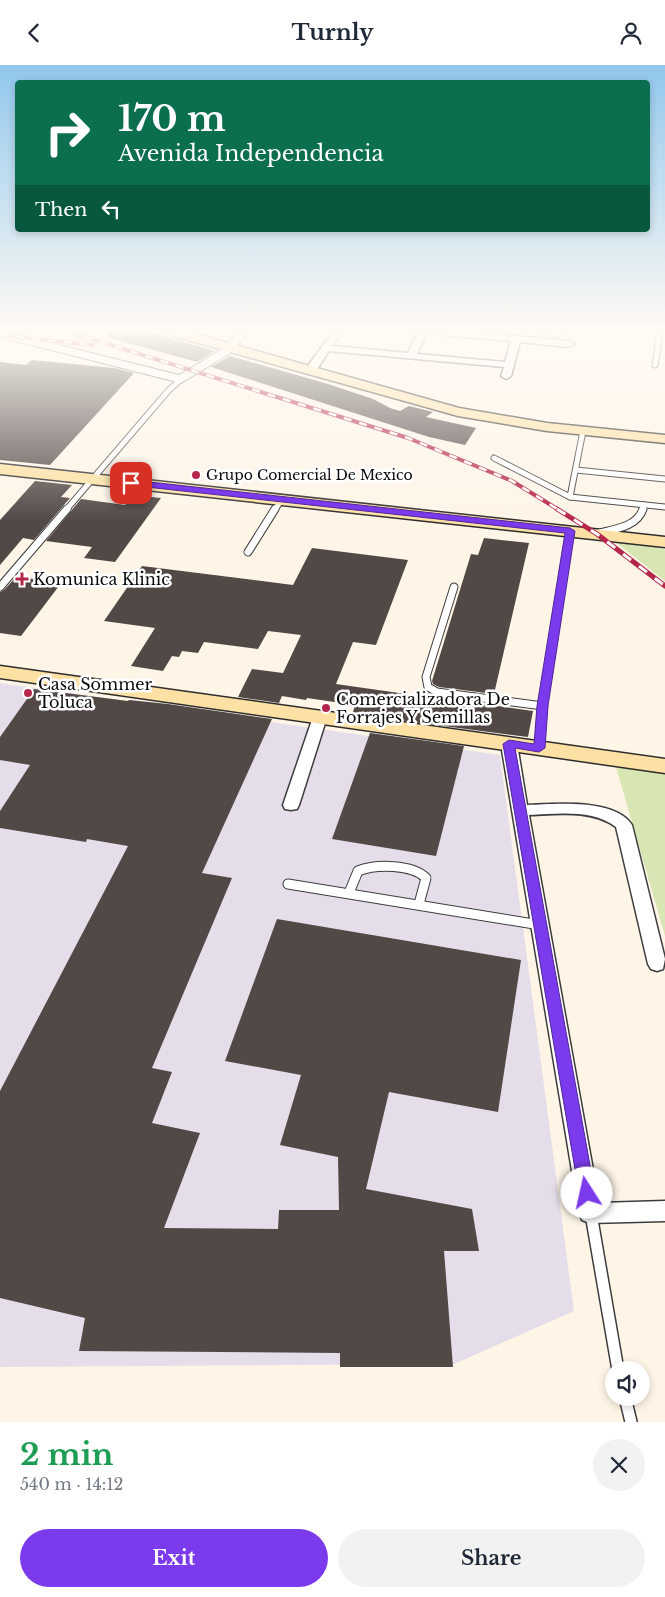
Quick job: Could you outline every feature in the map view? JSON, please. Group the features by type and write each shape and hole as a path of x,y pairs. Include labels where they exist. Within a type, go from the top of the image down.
{"main road":[{"path":"405,395 458,412 513,423 665,439"},
{"path":"413,395 510,416 665,435"},
{"path":"0,469 662,542"},
{"path":"0,672 665,766"}],"street":[{"path":"291,805 320,717"},
{"path":"509,744 590,1213 665,1211"},
{"path":"520,810 596,811 608,814 624,825 657,964"}],"lane":[{"path":"0,587 164,395"},
{"path":"570,497 583,431"},
{"path":"494,457 570,497 665,507"},
{"path":"576,470 665,479"},
{"path":"248,552 282,499"},
{"path":"597,534 620,528 634,521 641,516 644,505"},
{"path":"539,748 543,706 570,531"},
{"path":"454,587 426,677 428,687 437,692 543,706"},
{"path":"349,893 358,871 378,866 400,869 421,873 426,878 419,904"},
{"path":"288,884 540,925"},
{"path":"590,1213 616,1361"},
{"path":"627,1406 631,1422"}],"shaded area":[{"path":"0,683 500,755 574,1311 454,1364 0,1367"}],"green space":[{"path":"614,541 651,545 665,550 665,581"},
{"path":"616,767 665,774 665,936"}],"building":[{"path":"0,395 114,395 50,465 0,460"},
{"path":"299,395 362,395 400,411 409,406 433,412 426,417 476,428 465,445 429,437"},
{"path":"35,481 72,485 61,497 70,498 34,540 23,538 0,565 0,520"},
{"path":"132,495 161,498 115,562 84,558 92,547 46,541 81,499 125,505"},
{"path":"484,538 529,543 494,694 439,687 433,684 432,681 471,554 478,555"},
{"path":"312,548 408,560 376,645 353,642 336,684 427,697 428,693 436,697 533,711 528,737 375,717 353,712 355,705 307,698 306,700 282,696 279,703 238,697 252,669 283,673 301,635 268,631 258,649 204,642 198,653 182,651 179,657 172,656 163,671 131,666 155,628 104,621 142,566 293,585"},
{"path":"16,577 62,582 21,636 0,633 0,592"},
{"path":"34,689 168,704 272,719 202,873 232,878 152,1068 172,1072 152,1123 200,1133 164,1228 278,1229 279,1210 339,1210 338,1157 280,1145 301,1075 225,1061 277,919 521,960 498,1112 389,1092 366,1189 472,1209 479,1251 444,1251 453,1367 340,1367 340,1353 79,1351 85,1318 0,1298 0,1091 128,846 87,839 86,842 0,828 0,811 30,765 0,760 0,737"},
{"path":"370,733 464,746 436,856 332,839"}],"railway":[{"path":"272,395 408,438 512,481 559,510"},
{"path":"557,509 597,534 665,586"}],"place":[{"name":"Grupo Comercial De Mexico","path":"196,475"},
{"name":"Komunica Klinic","path":"22,579"},
{"name":"Casa Sommer Toluca","path":"28,693"},
{"name":"Comercializadora De Forrajes Y Semillas","path":"326,708"}],"route":[{"path":"131,483 570,531 543,706 539,748 509,744 587,1193"}]}
